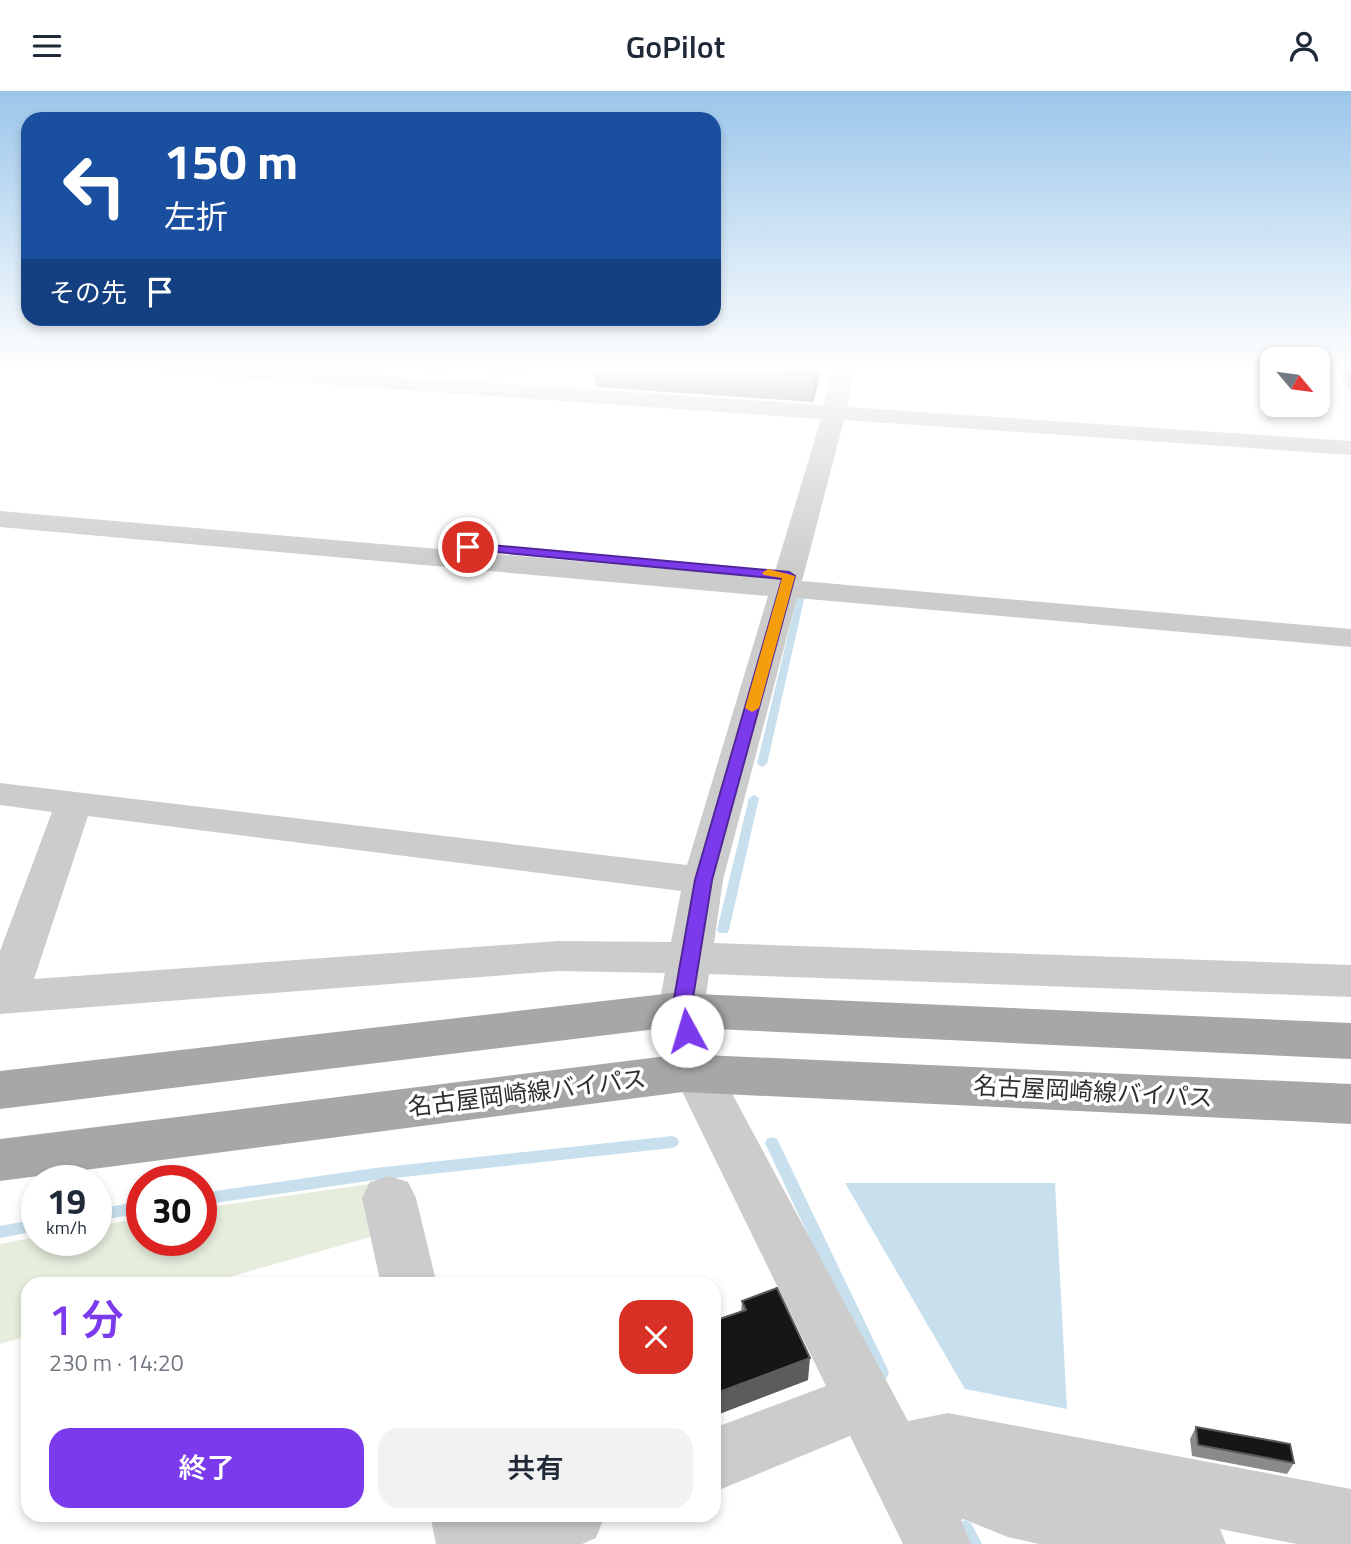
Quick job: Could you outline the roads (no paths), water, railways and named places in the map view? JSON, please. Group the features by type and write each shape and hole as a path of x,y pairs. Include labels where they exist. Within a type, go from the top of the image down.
{"main road":[{"path":"0,1090 681,1010 1351,1041"},
{"name":"名古屋岡崎線バイパス","path":"0,1160 697,1073 1351,1104"}],"street":[{"path":"828,435 703,880 681,1010 697,1073 916,1501"},
{"path":"1150,435 1351,448"},
{"path":"0,506 1349,639"},
{"path":"0,519 787,582"},
{"path":"0,794 703,880"},
{"path":"74,803 2,998 558,956 690,958 1351,981"},
{"path":"389,1198 407,1277"},
{"path":"721,1457 865,1400"},
{"path":"916,1501 948,1444 1351,1523"},
{"path":"916,1501 963,1487 1008,1505 1193,1544"},
{"path":"464,1522 469,1544"},
{"path":"501,1544 556,1522"}],"water":[{"path":"845,1183 1055,1183 1067,1409 965,1389"}],"waterway":[{"path":"762,764 801,595"},
{"path":"723,930 754,798"},
{"path":"217,1197 375,1174 672,1142"},
{"path":"772,1143 881,1373"},
{"path":"112,1212 126,1210"},
{"path":"0,1232 21,1228"},
{"path":"965,1529 973,1544"}]}
